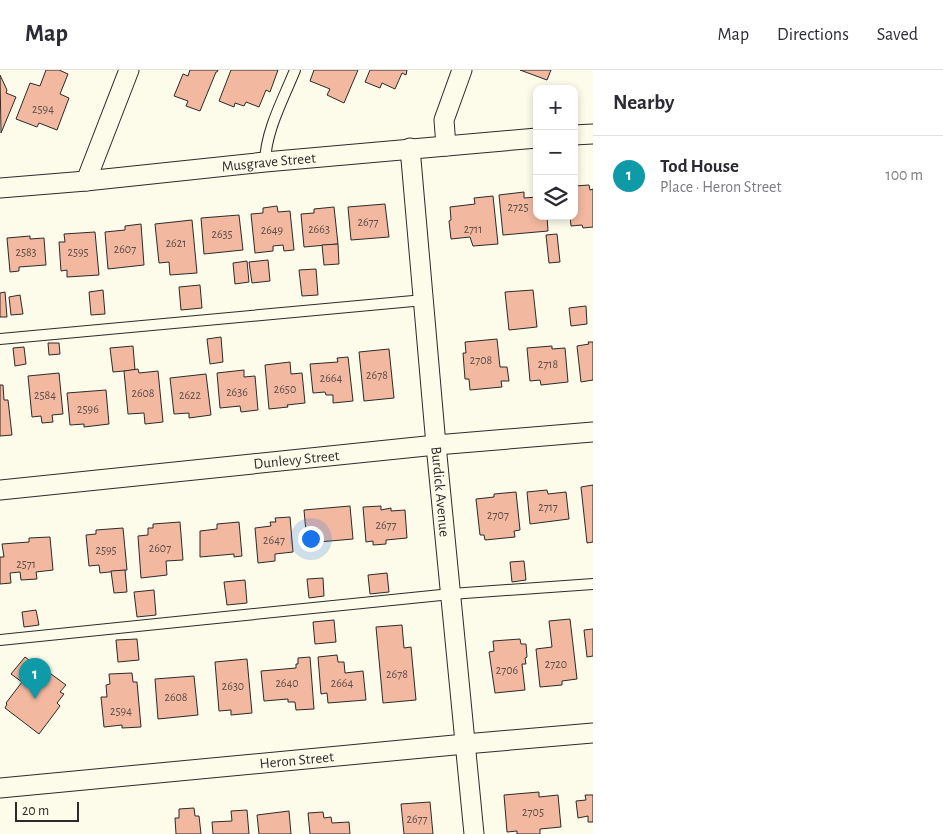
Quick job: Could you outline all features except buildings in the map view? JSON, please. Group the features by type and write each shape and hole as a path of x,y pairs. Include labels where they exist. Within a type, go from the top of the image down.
{"street":[{"path":"86,181 129,70"},
{"path":"446,146 444,120 462,70"},
{"path":"578,135 593,134"},
{"name":"Musgrave Street","path":"0,188 410,148 533,138"},
{"name":"Burdick Avenue","path":"410,148 436,445 474,834"},
{"name":"Dunlevy Street","path":"0,490 436,445 593,432"},
{"name":"Heron Street","path":"0,788 593,733"}],"lane":[{"path":"264,162 268,136 295,70"},
{"path":"0,339 424,300"},
{"path":"0,640 451,594 593,584"}],"place":[{"name":"Tod House","path":"35,699"}]}
